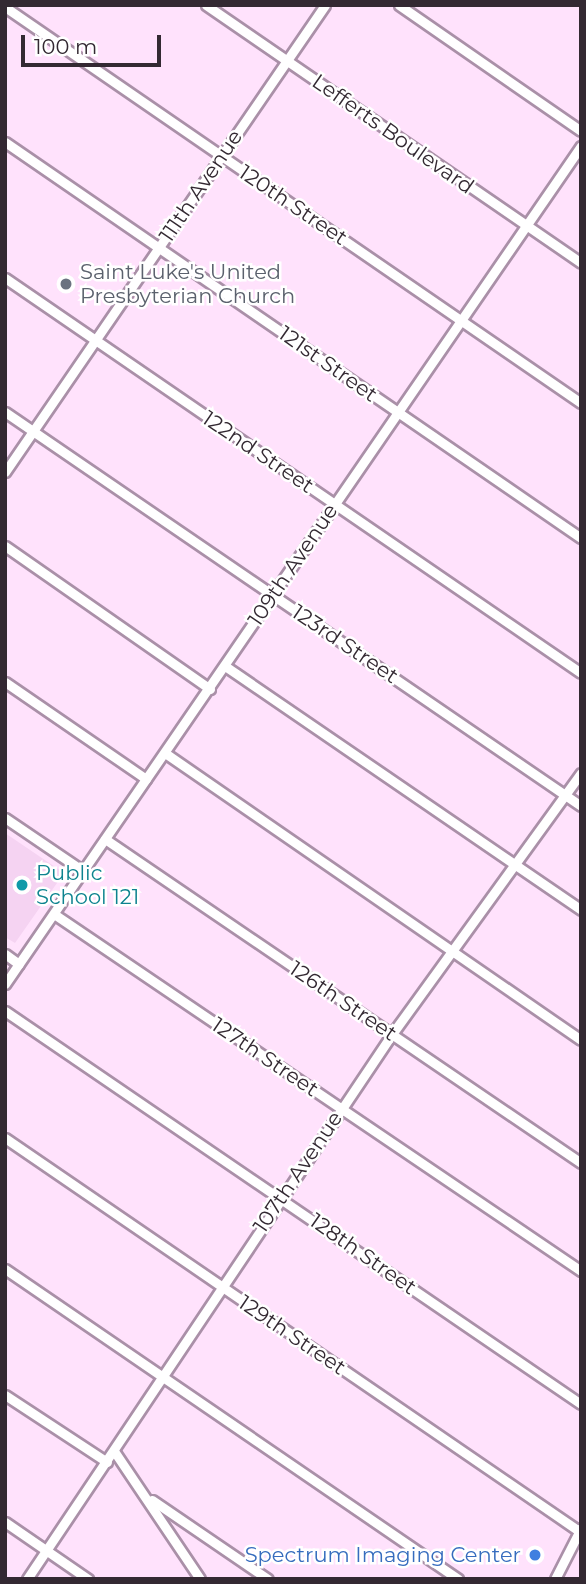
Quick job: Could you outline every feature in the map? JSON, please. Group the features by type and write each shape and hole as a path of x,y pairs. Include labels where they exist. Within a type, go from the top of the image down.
{"street":[{"name":"Lefferts Boulevard","path":"206,5 581,263"},
{"name":"111th Avenue","path":"5,472 325,5"},
{"path":"399,5 581,131"},
{"name":"120th Street","path":"5,7 581,403"},
{"name":"121st Street","path":"5,142 581,538"},
{"name":"109th Avenue","path":"5,984 581,146"},
{"name":"122nd Street","path":"5,278 581,673"},
{"name":"123rd Street","path":"5,412 581,806"},
{"path":"5,546 210,689"},
{"path":"225,666 581,910"},
{"path":"5,682 146,779"},
{"path":"164,753 581,1040"},
{"name":"107th Avenue","path":"27,1579 392,1034 513,863 581,773"},
{"path":"5,818 83,871"},
{"name":"126th Street","path":"105,839 581,1163"},
{"name":"127th Street","path":"54,914 581,1271"},
{"path":"5,954 19,964"},
{"name":"128th Street","path":"5,1011 581,1404"},
{"name":"129th Street","path":"5,1138 580,1529"},
{"path":"5,1269 458,1579"},
{"path":"5,1395 107,1462"},
{"path":"114,1451 148,1497 200,1579"},
{"path":"148,1497 268,1579"},
{"path":"5,1522 88,1579"},
{"path":"555,1579 580,1529"}],"shaded area":[{"name":"Public School 121","path":"5,833 64,873 15,943 5,937"}],"place":[{"name":"Saint Luke's United Presbyterian Church","path":"66,284"},
{"name":"Public School 121","path":"22,885"},
{"name":"Spectrum Imaging Center","path":"535,1555"}]}
